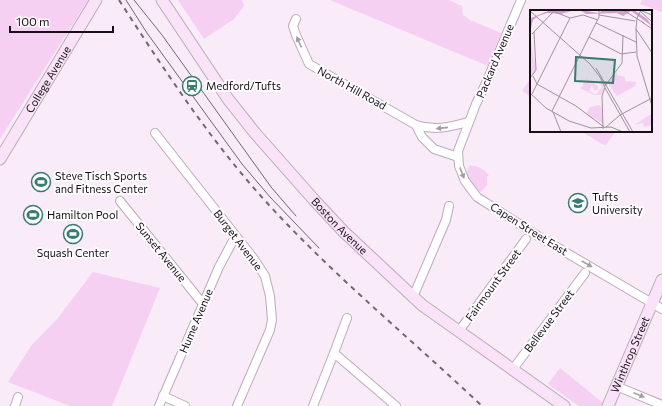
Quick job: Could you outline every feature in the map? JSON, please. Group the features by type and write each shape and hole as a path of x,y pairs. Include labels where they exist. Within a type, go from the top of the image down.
{"main road":[{"name":"College Avenue","path":"0,159 96,0"},
{"name":"Boston Avenue","path":"162,0 228,99 269,150 339,227 413,297 564,406"},
{"name":"Winthrop Street","path":"608,406 662,280"}],"street":[{"name":"Packard Avenue","path":"468,122 521,0"},
{"name":"North Hill Road","path":"296,19 293,26 309,64 416,125 434,129 445,128 468,122"},
{"name":"Capen Street East","path":"468,122 458,151 459,166 465,181 477,197 538,236 662,309"},
{"name":"North Hill Road","path":"416,125 422,137 434,149 458,157"},
{"name":"Burget Avenue","path":"155,133 235,237 254,259 265,276 272,311 270,330 236,406"},
{"name":"Sunset Avenue","path":"120,201 203,304"},
{"path":"413,297 446,220 449,206"},
{"name":"Hume Avenue","path":"159,406 219,267 235,237"},
{"name":"Fairmount Street","path":"459,331 526,239"},
{"name":"Bellevue Street","path":"513,370 585,273"},
{"path":"313,406 347,318"},
{"path":"334,353 391,404"},
{"path":"616,386 662,405"},
{"path":"164,396 185,406"},
{"path":"15,406 18,397"}],"shaded area":[{"path":"0,0 88,0 0,139"},
{"path":"178,0 242,0 244,6 234,19 204,39"},
{"path":"330,0 449,0 462,6 463,15 470,20 501,33 488,66"},
{"path":"642,0 662,0 662,12 640,4"},
{"path":"530,79 530,96 522,91"},
{"path":"583,132 615,132 606,145"},
{"path":"469,166 480,168 489,176 487,176 487,185 481,192 477,191 469,182 467,170"},
{"path":"93,272 160,288 112,406 70,406 8,382 31,346 58,318"},
{"path":"560,368 603,403 602,406 579,406 548,384"}],"tram line":[{"path":"126,0 147,33 242,164 270,197 319,248"},
{"path":"134,0 162,35 271,187 296,216"}],"railway":[{"path":"119,0 171,79 208,131 269,205 294,232 347,283 482,406"}],"place":[{"name":"Medford/Tufts","path":"192,86"},
{"name":"Steve Tisch Sports and Fitness Center","path":"41,182"},
{"name":"Tufts University","path":"578,203"},
{"name":"Hamilton Pool","path":"33,215"},
{"name":"Squash Center","path":"73,234"}]}
